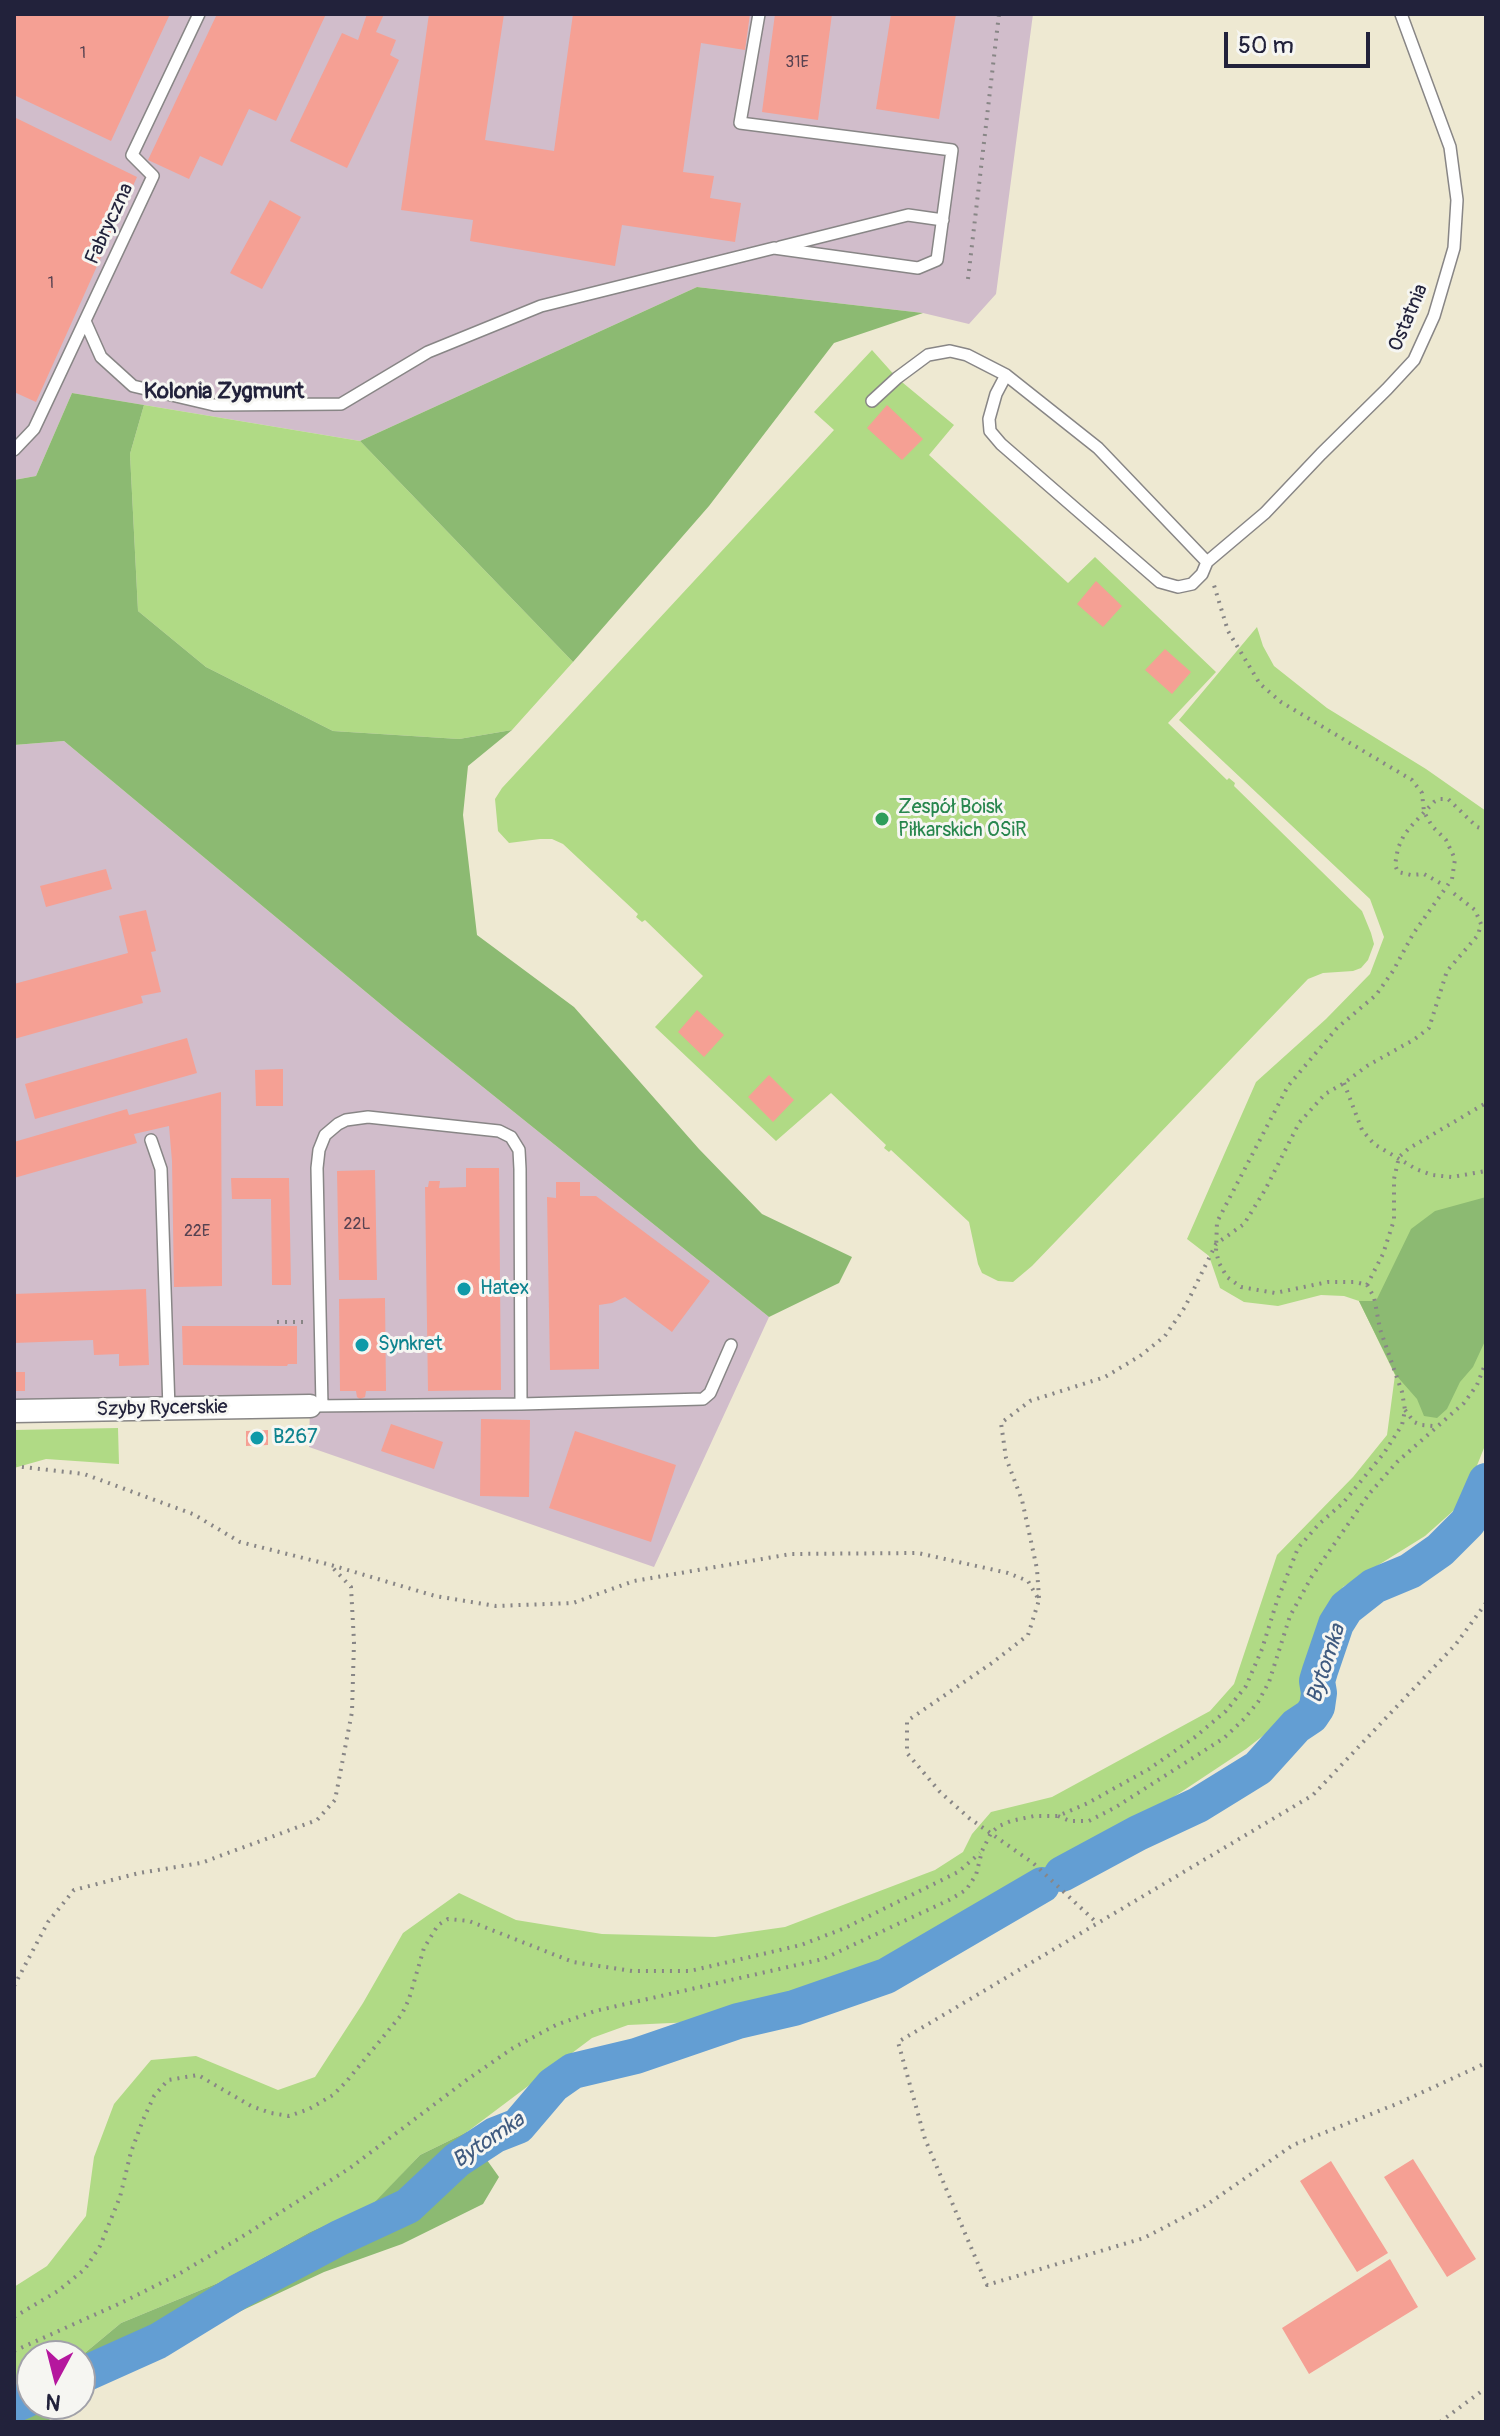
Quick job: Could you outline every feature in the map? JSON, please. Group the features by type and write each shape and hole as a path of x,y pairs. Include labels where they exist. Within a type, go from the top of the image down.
{"street":[{"name":"Szyby Rycerskie","path":"14,1411 316,1406"}],"lane":[{"name":"Fabryczna","path":"14,450 34,429 153,176 132,155 199,14"},
{"path":"759,14 740,123 952,150 937,260 918,268 774,248"},
{"name":"Ostatnia","path":"1006,375 996,394 989,419 990,431 1001,444 1160,582 1178,587 1192,584 1202,574 1207,562 1265,513 1414,360 1434,316 1454,248 1457,200 1450,147 1401,14"},
{"path":"85,321 101,357 133,386 214,405 341,404 428,352 541,306 908,215 943,220"},
{"path":"872,401 928,355 950,351 967,355 1006,375 1098,448 1207,562"},
{"path":"521,1404 520,1169 516,1142 499,1131 368,1117 338,1124 325,1135 317,1168 316,1406 521,1404 703,1399 710,1393 731,1345"},
{"path":"151,1140 161,1169 169,1409"}],"path":[{"path":"968,279 999,14"},
{"path":"1058,1816 1149,1769 1226,1711 1246,1686 1298,1548 1343,1503 1384,1453 1402,1425 1405,1410 1402,1392 1380,1329 1374,1297 1367,1285 1328,1282 1275,1293 1241,1287 1227,1277 1219,1263 1217,1222 1288,1086 1337,1028 1376,995 1413,934 1452,879 1455,859 1446,840 1424,812 1422,793 1412,780 1281,702 1260,684 1228,631 1207,562"},
{"path":"1440,883 1424,874 1398,872 1395,865 1404,835 1439,799 1448,799 1477,827 1486,830"},
{"path":"1097,1923 1033,1863 969,1818 940,1792 907,1753 907,1721 1028,1635 1039,1600 1037,1569 1022,1500 1006,1458 1001,1423 1030,1401 1105,1377 1140,1356 1165,1336 1185,1307 1216,1244 1244,1224 1299,1123 1325,1094 1429,1028 1447,971 1478,935 1481,924 1475,910 1452,892"},
{"path":"1344,1083 1362,1130 1374,1144 1432,1175 1452,1177 1486,1171"},
{"path":"1367,1285 1383,1254 1394,1220 1394,1179 1399,1157 1486,1103"},
{"path":"277,1322 312,1322"},
{"path":"14,2351 123,2302 202,2260 350,2168 468,2079 513,2048 556,2025 595,2011 823,1959 966,1890 976,1875 982,1851 991,1833 999,1826 1034,1816 1089,1821 1224,1738 1258,1702 1269,1682 1290,1616 1312,1576 1369,1494 1397,1462 1464,1403 1477,1385 1486,1362"},
{"path":"1405,1410 1412,1421 1421,1425 1430,1427 1439,1423"},
{"path":"14,1466 84,1474 193,1514 240,1542 435,1596 496,1606 573,1603 634,1581 791,1554 918,1553 1008,1573 1028,1581 1039,1600"},
{"path":"14,1986 48,1922 74,1890 139,1873 201,1863 317,1820 335,1800 352,1712 354,1642 351,1587 331,1565"},
{"path":"1486,1603 1456,1644 1313,1795 898,2042 925,2139 987,2285 1144,2238 1205,2206 1293,2145 1399,2103 1486,2063"},
{"path":"14,2317 58,2291 85,2269 100,2246 120,2197 143,2120 154,2096 168,2080 198,2075 251,2106 271,2113 289,2116 309,2109 333,2095 346,2082 402,2014 424,1948 438,1925 448,1919 469,1921 588,1965 656,1973 690,1971 801,1945 845,1928 958,1872 982,1851"},
{"path":"1440,2422 1486,2388"}],"shaded area":[{"path":"14,14 1033,14 996,294 969,324 923,313 697,287 360,441 72,393 36,476 14,480"},
{"path":"64,741 402,1022 769,1317 654,1567 309,1447 310,1406 14,1401 14,745"}],"green space":[{"path":"697,287 923,313 834,343 709,506 573,662 360,441"},
{"name":"Zespół Boisk Piłkarskich OSiR","path":"872,350 897,378 954,425 929,455 1068,583 1095,557 1216,672 1168,723 1227,780 1229,778 1235,783 1234,786 1362,911 1374,944 1361,968 1323,973 1308,979 1032,1266 1013,1282 998,1281 982,1273 969,1222 891,1150 889,1152 884,1148 886,1145 831,1093 776,1141 655,1027 703,976 645,920 642,922 636,917 638,914 563,844 552,839 509,843 498,831 495,799 502,788 834,430 814,412"},
{"path":"72,393 144,405 130,454 138,611 206,667 333,731 459,739 512,730 468,766 463,815 477,935 574,1007 699,1149 762,1214 852,1257 839,1283 769,1317 402,1022 64,741 14,745 14,480 36,476"},
{"path":"144,405 360,441 573,662 512,730 459,739 333,731 206,667 138,611 130,454"},
{"path":"1257,627 1274,666 1327,708 1426,769 1486,811 1486,1443 1462,1503 1425,1536 1343,1587 1307,1661 1301,1706 1246,1749 1163,1804 1064,1858 881,1967 693,2022 628,2025 592,2038 467,2132 420,2155 374,2204 310,2232 218,2283 121,2323 96,2344 96,2340 16,2340 14,2395 14,2287 47,2266 86,2216 94,2157 114,2104 151,2060 196,2056 278,2090 315,2077 403,1933 459,1893 516,1920 602,1934 715,1937 785,1927 935,1870 963,1852 972,1834 991,1812 1052,1797 1210,1711 1234,1684 1277,1555 1353,1477 1387,1435 1395,1375 1359,1301 1344,1296 1321,1295 1278,1306 1244,1302 1220,1288 1209,1256 1187,1239 1256,1082 1326,1019 1370,974 1384,937 1370,899 1179,720"},
{"path":"1486,1197 1486,1339 1447,1409 1437,1418 1424,1416 1417,1399 1395,1374 1359,1301 1376,1301 1411,1229 1435,1211"},
{"path":"118,1428 119,1464 46,1459 14,1468 14,1430"},
{"path":"467,2132 499,2177 483,2204 402,2244 324,2272 135,2362 96,2384 96,2344 121,2323 218,2283 310,2232 373,2204 420,2155"},
{"path":"16,2409 16,2420 49,2420 14,2422"}],"building":[{"path":"14,14 170,14 111,141 14,95"},
{"path":"217,14 326,14 276,121 249,109 222,166 200,156 189,179 148,160"},
{"path":"367,14 384,14 376,32 396,40 390,55 399,60 347,168 290,141 342,33 358,40"},
{"path":"429,14 504,14 485,140 554,151 573,14 750,14 745,50 701,43 683,172 714,176 710,198 741,203 735,242 622,225 615,266 470,241 473,220 401,210"},
{"path":"775,14 832,14 818,120 762,112"},
{"path":"891,14 956,14 939,119 876,109"},
{"path":"14,117 137,177 36,402 14,392"},
{"path":"270,200 301,217 262,289 230,273"},
{"path":"887,405 923,439 902,460 867,428"},
{"path":"1096,581 1122,606 1103,627 1077,604"},
{"path":"1165,649 1191,672 1172,694 1145,670"},
{"path":"106,869 112,889 46,907 40,886"},
{"path":"146,910 156,951 151,952 161,992 141,996 143,1003 14,1039 14,984 128,953 119,916"},
{"path":"697,1010 724,1035 704,1057 678,1032"},
{"path":"187,1038 197,1073 35,1119 25,1084"},
{"path":"283,1069 283,1106 256,1106 255,1070"},
{"path":"769,1075 794,1100 773,1122 748,1097"},
{"path":"221,1092 222,1286 174,1287 169,1126 134,1134 137,1143 14,1178 14,1142 127,1109 129,1115"},
{"name":"Hatex","path":"466,1168 499,1168 501,1390 428,1391 425,1187 428,1187 429,1181 440,1181 439,1188 466,1187"},
{"path":"375,1170 377,1280 339,1280 337,1171"},
{"path":"231,1178 289,1178 291,1285 272,1285 271,1199 232,1199"},
{"path":"556,1182 580,1182 580,1196 596,1196 710,1281 672,1332 625,1297 599,1305 599,1369 550,1370 547,1197 556,1198"},
{"path":"146,1289 149,1365 119,1366 119,1354 94,1355 93,1340 14,1343 14,1294"},
{"name":"Synkret","path":"385,1298 386,1391 366,1391 365,1397 360,1399 356,1391 340,1391 339,1299"},
{"path":"182,1326 297,1326 297,1364 183,1365"},
{"path":"14,1372 25,1372 25,1391 14,1391"},
{"path":"481,1419 530,1420 529,1497 480,1496"},
{"path":"391,1424 443,1442 434,1469 381,1451"},
{"name":"B267","path":"268,1430 268,1445 246,1446 246,1431"},
{"path":"575,1431 676,1465 651,1542 549,1508"},
{"path":"1413,2159 1476,2259 1447,2277 1384,2177"},
{"path":"1331,2161 1388,2253 1357,2272 1300,2181"},
{"path":"1390,2259 1418,2307 1309,2374 1282,2328"}],"waterway":[{"name":"Bytomka","path":"1062,1874 1198,1805 1258,1768 1317,1707 1317,1681 1336,1624 1346,1608 1374,1586 1410,1571 1440,1550 1468,1522 1486,1481"},
{"name":"Bytomka","path":"96,2369 158,2341 238,2292 339,2238 408,2206 457,2160 495,2135 518,2126 553,2085 573,2071 636,2056 738,2021 794,2008 886,1976 1042,1885"}],"place":[{"name":"Zespół Boisk Piłkarskich OSiR","path":"882,819"},
{"name":"Hatex","path":"464,1289"},
{"name":"Synkret","path":"362,1345"},
{"name":"B267","path":"257,1438"}],"district":[{"name":"Kolonia Zygmunt","path":"224,392"}]}
